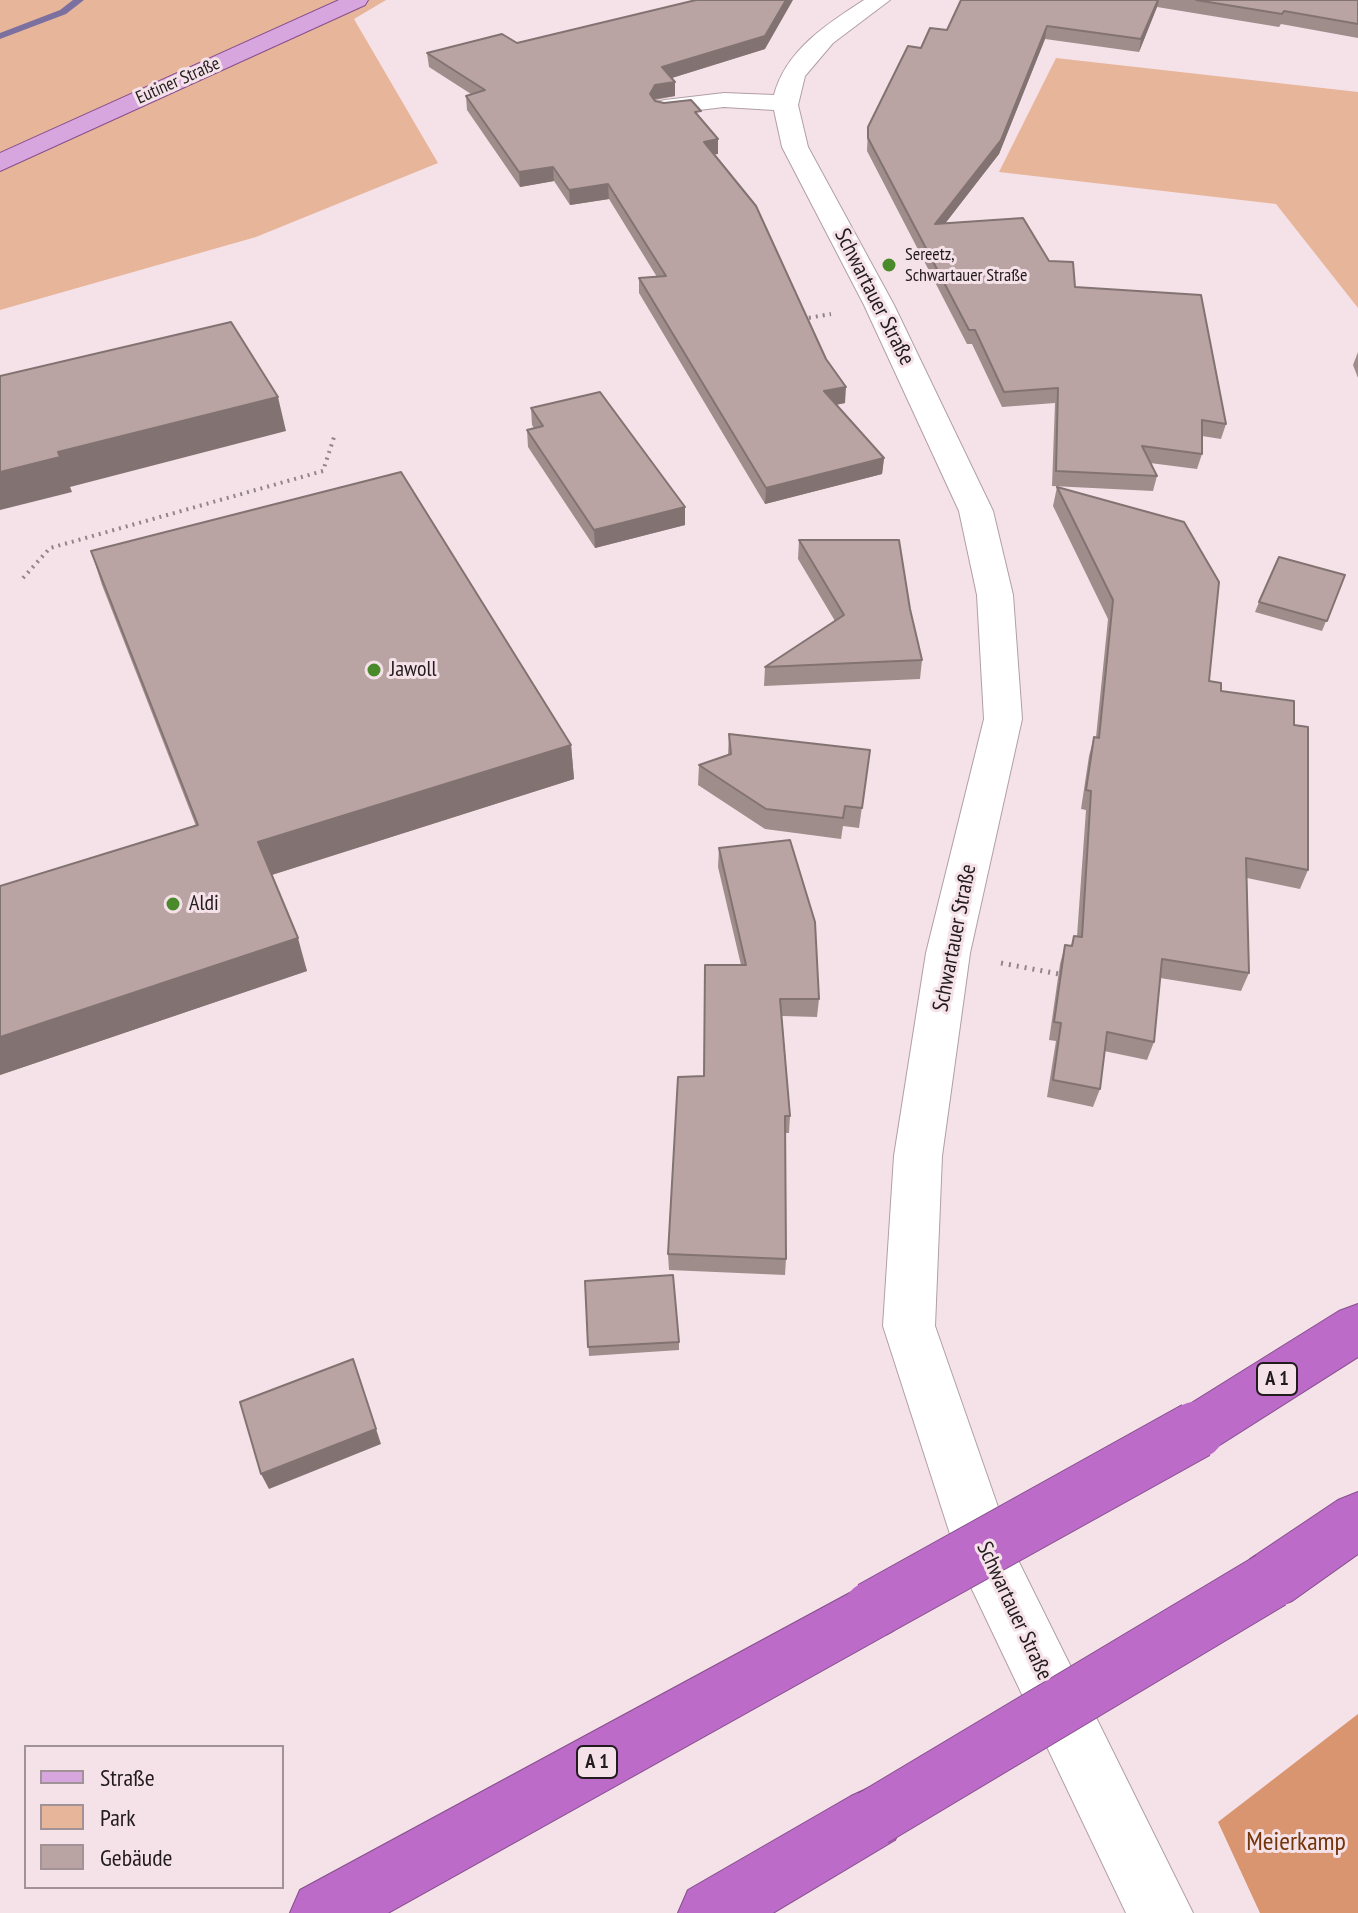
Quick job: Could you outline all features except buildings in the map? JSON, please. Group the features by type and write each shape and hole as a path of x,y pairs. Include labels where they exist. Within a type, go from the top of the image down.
{"highway":[{"name":"A 1","path":"323,1913 1196,1430 1358,1328"},
{"path":"711,1913 1271,1580 1358,1520"}],"main road":[{"name":"Eutiner Straße","path":"0,163 357,0"}],"street":[{"path":"665,107 724,100 787,103 787,92 809,51 879,0"},
{"name":"Schwartauer Straße","path":"787,103 787,118 795,147 879,305 976,511 995,595 1003,719 948,953 918,1156 909,1326 988,1562 1160,1913"}],"path":[{"path":"23,578 50,548 323,471 335,434"}],"green space":[{"path":"0,0 386,0 354,19 438,163 256,237 0,310"},
{"path":"1056,58 1358,92 1358,308 1276,204 999,172"},
{"name":"Meierkamp","path":"1358,1714 1358,1913 1260,1913 1218,1822"}],"waterway":[{"path":"0,36 63,12 79,0"}],"place":[{"name":"Sereetz, Schwartauer Straße","path":"889,265"},
{"name":"Jawoll","path":"374,670"},
{"name":"Aldi","path":"173,904"}]}
